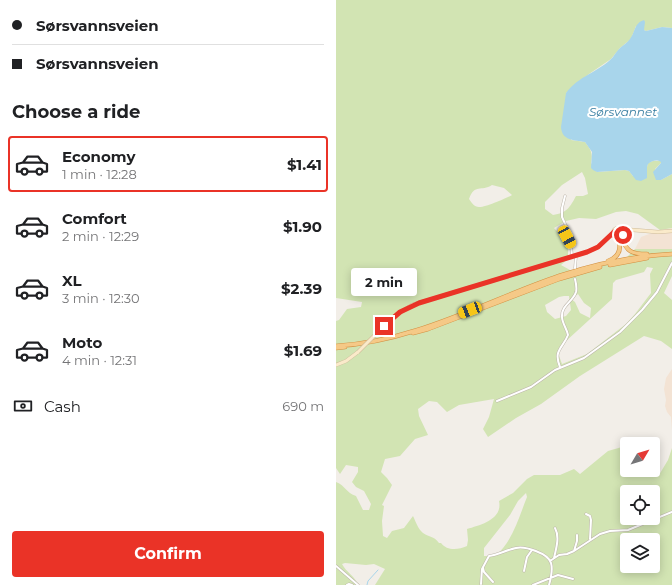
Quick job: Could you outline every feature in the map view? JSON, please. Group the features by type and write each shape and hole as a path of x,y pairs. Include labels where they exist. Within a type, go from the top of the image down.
{"highway":[{"path":"620,237 625,247 630,251 638,254 664,256"},
{"path":"336,347 370,342 422,328 559,276 612,260 616,257 620,250 620,237"},
{"path":"336,347 368,344 428,329 558,279 581,272 672,255"},
{"path":"588,267 630,258 664,256"}],"main road":[{"path":"336,365 346,361 358,352 400,312 419,303 574,257 596,249 617,228 658,232 672,231"},
{"path":"620,237 623,232 621,229"},
{"path":"605,241 620,237 634,230"},
{"path":"614,232 614,235 620,237"}],"street":[{"path":"565,196 562,208 562,218 566,226 567,237 571,245 575,268"},
{"path":"497,401 531,387 560,367 584,358 620,332 642,310 657,292 672,263"},
{"path":"560,367 558,352 568,335 562,319 562,313 564,307 573,298 576,291 575,279"},
{"path":"550,561 559,555 574,551 590,539 600,534 610,531 628,530 672,512"},
{"path":"586,514 590,516 591,520 590,539"},
{"path":"553,559 556,550 558,533 555,528"},
{"path":"574,551 577,535"},
{"path":"481,584 482,569 489,556 504,553 515,548 522,548 532,550 543,555 550,561 552,569 549,585"},
{"path":"524,571 527,557 532,550"},
{"path":"336,566 358,585"},
{"path":"483,567 484,572 493,582"},
{"path":"533,585 558,575 573,579"},
{"path":"347,585 352,585"}],"shaded area":[{"path":"672,228 672,249 635,249 641,237 660,230"},
{"path":"672,369 672,430 671,417 665,406 666,400 664,389 666,378"}],"green space":[{"path":"336,0 672,0 672,28 662,27 646,31 636,26 631,39 620,48 611,59 589,74 566,93 566,103 571,140 585,142 591,152 591,163 597,172 625,170 629,171 633,176 647,178 648,163 653,161 661,161 655,169 661,180 672,174 672,228 660,230 638,214 626,211 616,212 596,219 579,218 566,221 554,228 568,243 568,259 561,265 570,270 582,270 625,259 635,249 672,249 672,276 664,293 672,300 672,349 661,341 644,336 580,376 541,404 516,418 488,437 483,429 489,417 494,399 459,405 447,412 437,402 429,401 418,409 419,416 428,435 415,439 400,456 385,459 381,472 392,485 382,505 384,506 382,521 383,536 387,538 392,531 404,528 413,516 418,527 423,533 437,540 449,549 456,549 467,546 467,529 484,523 494,517 498,512 499,501 513,493 527,479 534,475 560,475 574,469 580,474 608,451 620,448 620,477 660,477 660,473 668,460 672,448 672,585 375,585 385,569 374,564 366,565 345,563 342,564 355,579 358,585 336,585 336,482 356,496 363,510 369,510 371,504 364,491 356,487 352,482 358,472 358,467 346,465 340,474 336,468 336,321 339,320 347,309 361,307 362,302 336,298","holes":["582,172 585,178 588,194 576,196 568,209 562,213 553,215 545,209 545,202 562,185","492,185 504,188 512,195 482,207 473,204 469,199 471,194 476,189","647,267 653,268 650,274 651,293 635,314 626,324 587,354 562,364 558,353 565,342 612,299 613,283 616,280 644,272","578,294 584,303 591,308 590,318 580,313 575,302 571,299","569,296 571,310 566,316 555,319 547,312 545,305 559,297","526,493 527,497 518,521 506,544 495,556 484,556 484,548 510,515 518,501"]}],"water":[{"name":"Sørsvannet","path":"644,20 644,30 646,31 662,27 672,28 672,174 661,180 656,180 653,172 661,162 654,161 648,164 647,178 641,181 636,180 629,171 625,170 597,172 593,170 591,168 592,152 585,142 569,139 562,132 561,127 566,93 576,82 601,67 613,57 632,37 638,23"}],"waterway":[{"path":"367,585 368,581 378,570"}],"route":[{"path":"384,326 400,312 419,303 596,249 614,232 616,238 621,238 623,235"}]}
